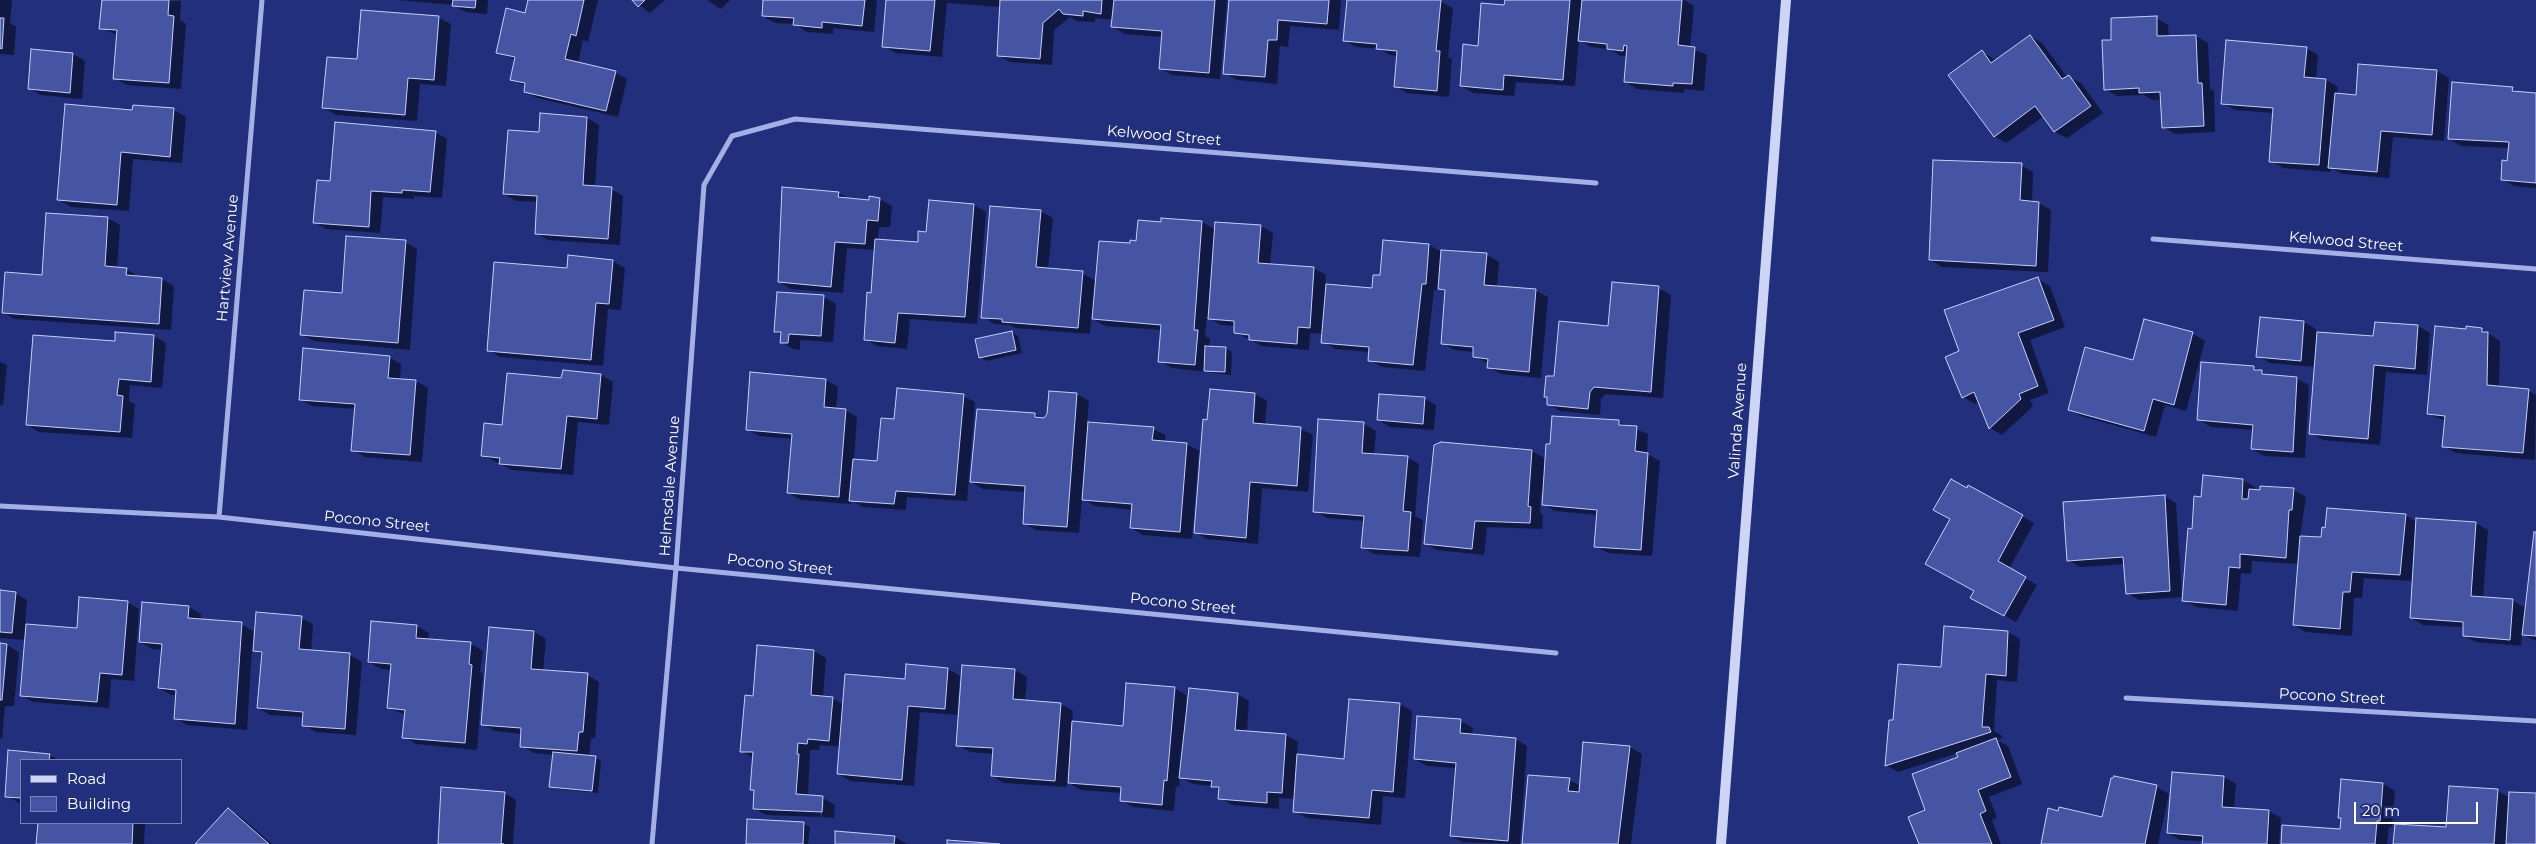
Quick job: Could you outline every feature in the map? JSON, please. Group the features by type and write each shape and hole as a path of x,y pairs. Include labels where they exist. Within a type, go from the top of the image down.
{"main road":[{"name":"Valinda Avenue","path":"1721,844 1786,0"}],"street":[{"name":"Hartview Avenue","path":"219,517 262,0"},
{"name":"Kelwood Street","path":"732,136 795,119 1596,183"},
{"name":"Helmsdale Avenue","path":"652,844 676,568 704,185 732,136"},
{"name":"Kelwood Street","path":"2153,239 2536,269"},
{"name":"Pocono Street","path":"0,506 219,517 676,568 1556,653"},
{"name":"Pocono Street","path":"2126,698 2536,722"}],"building":[{"path":"102,0 169,0 168,15 174,16 169,83 113,79 117,30 99,29"},
{"path":"453,0 476,0 475,8 452,6"},
{"path":"528,0 584,0 576,36 571,34 565,59 616,71 606,111 524,92 525,83 510,80 515,57 496,53 506,8 525,13"},
{"path":"632,0 645,0 638,7"},
{"path":"763,0 865,0 862,26 822,22 822,28 793,25 794,18 762,16"},
{"path":"886,0 935,0 930,51 882,47"},
{"path":"1000,0 1102,0 1101,14 1083,11 1083,16 1063,14 1059,9 1043,23 1040,59 997,56"},
{"path":"1114,0 1215,0 1209,73 1159,69 1162,31 1111,27"},
{"path":"1229,0 1329,0 1327,24 1278,20 1277,40 1268,40 1265,77 1223,74"},
{"path":"1347,0 1441,0 1436,51 1440,51 1437,91 1394,87 1397,51 1376,49 1377,44 1343,41"},
{"path":"1505,0 1570,0 1563,80 1504,75 1503,90 1460,86 1463,44 1478,46 1481,3 1504,5"},
{"path":"1582,0 1682,0 1678,45 1695,47 1692,84 1673,83 1673,86 1624,82 1627,46 1624,45 1623,51 1607,49 1607,44 1578,41"},
{"path":"361,10 439,16 434,80 408,78 405,115 322,108 327,57 357,59"},
{"path":"2157,16 2157,36 2196,35 2198,83 2202,83 2204,126 2162,128 2160,92 2139,93 2139,88 2104,90 2102,40 2111,40 2111,18"},
{"path":"0,18 4,18 2,49 0,48"},
{"path":"2030,35 2062,79 2069,75 2091,106 2054,132 2035,106 1994,137 1948,75 1982,50 1991,63"},
{"path":"2226,40 2307,47 2304,77 2326,79 2319,165 2269,162 2273,108 2221,104"},
{"path":"31,49 73,53 70,93 28,89"},
{"path":"2358,64 2437,70 2432,135 2381,131 2377,172 2328,168 2335,93 2356,95"},
{"path":"2452,82 2513,87 2512,91 2536,93 2536,183 2501,180 2502,160 2507,161 2509,142 2448,139"},
{"path":"65,104 132,110 133,105 174,108 170,157 121,152 117,205 57,200"},
{"path":"540,113 587,117 583,185 612,187 608,239 535,234 537,196 503,194 508,130 539,132"},
{"path":"335,122 436,131 430,192 402,190 402,193 371,191 369,227 313,223 317,180 330,181"},
{"path":"1933,160 2022,163 2020,200 2039,202 2036,266 1929,260"},
{"path":"782,187 839,192 838,197 869,200 869,196 880,198 878,221 867,220 865,244 835,242 831,287 778,282"},
{"path":"929,200 974,204 965,317 898,313 895,343 864,340 867,292 871,293 875,239 918,242 918,231 926,232"},
{"path":"990,206 1041,210 1036,267 1083,271 1078,328 1002,322 1002,319 981,318"},
{"path":"46,213 108,217 105,266 127,268 126,275 162,278 159,324 2,313 5,272 42,275"},
{"path":"1161,218 1202,221 1194,330 1198,330 1195,365 1158,362 1161,325 1092,319 1099,241 1130,243 1130,240 1136,241 1138,220 1161,222"},
{"path":"1215,222 1261,225 1258,263 1314,267 1310,328 1298,327 1297,344 1249,340 1249,335 1234,333 1234,321 1208,319"},
{"path":"346,236 406,240 398,343 300,335 304,290 342,293"},
{"path":"1383,240 1429,244 1426,284 1422,284 1413,365 1368,361 1369,347 1321,343 1326,284 1372,288 1373,275 1380,275"},
{"path":"1441,250 1487,253 1484,285 1536,289 1529,372 1487,368 1488,359 1473,357 1473,347 1441,344 1445,290 1438,289"},
{"path":"568,255 613,260 609,304 596,303 591,360 487,351 494,262 567,268"},
{"path":"2038,277 2054,320 2018,333 2038,386 2019,394 2021,399 1989,429 1974,392 1962,398 1945,357 1959,351 1944,310"},
{"path":"1612,282 1659,286 1651,392 1594,387 1590,392 1588,409 1547,405 1547,397 1544,397 1546,376 1554,376 1559,321 1608,326"},
{"path":"777,292 824,295 821,336 789,334 788,343 780,343 781,332 774,332"},
{"path":"2260,317 2304,321 2301,361 2256,357"},
{"path":"2144,319 2193,332 2174,405 2153,399 2144,431 2068,410 2085,347 2133,360"},
{"path":"2375,322 2418,325 2415,369 2374,365 2368,439 2309,434 2317,332 2373,336"},
{"path":"2435,326 2466,329 2466,326 2482,328 2482,332 2488,332 2487,385 2529,389 2523,453 2442,447 2445,416 2427,414"},
{"path":"1012,331 1016,350 979,358 975,339"},
{"path":"115,332 154,335 151,382 119,379 117,395 123,396 120,432 26,425 33,335 115,341"},
{"path":"1205,346 1226,347 1225,372 1204,371"},
{"path":"303,348 390,356 388,378 416,380 410,455 351,451 355,404 299,400"},
{"path":"2201,362 2254,366 2254,370 2262,370 2262,374 2297,377 2293,452 2251,449 2253,425 2197,420"},
{"path":"563,370 601,374 597,419 567,416 561,469 499,464 500,458 481,456 484,423 502,425 507,373 561,378"},
{"path":"750,372 826,379 824,407 846,409 839,497 787,493 792,434 746,430"},
{"path":"897,388 964,394 955,495 896,491 894,504 849,501 853,459 877,461 881,418 894,419"},
{"path":"1210,389 1255,393 1253,423 1301,427 1297,486 1250,482 1246,538 1194,533 1203,419 1207,420"},
{"path":"1049,391 1077,393 1067,527 1023,524 1025,486 970,482 977,409 1035,413 1035,417 1044,418 1047,414"},
{"path":"1379,394 1425,397 1423,424 1377,420"},
{"path":"1552,416 1619,420 1619,425 1637,426 1635,451 1648,453 1641,550 1594,547 1597,510 1542,505 1546,444 1550,444"},
{"path":"1318,419 1364,422 1362,453 1408,456 1403,511 1411,512 1408,551 1361,548 1364,516 1313,512"},
{"path":"1088,422 1154,427 1152,440 1187,443 1180,532 1130,528 1132,504 1082,500"},
{"path":"1441,442 1532,450 1528,506 1531,507 1530,523 1475,521 1472,549 1424,544 1434,445"},
{"path":"2203,475 2243,479 2242,499 2248,499 2249,489 2260,490 2260,486 2294,488 2292,510 2289,510 2286,558 2240,554 2240,568 2229,567 2226,605 2182,601 2188,528 2192,529 2194,496 2201,497"},
{"path":"1951,479 1967,488 1968,485 2023,515 1998,561 2026,577 2004,616 1970,598 1974,591 1925,564 1950,519 1933,510"},
{"path":"2165,495 2170,591 2126,594 2123,557 2067,561 2063,502"},
{"path":"2327,508 2406,514 2400,575 2352,572 2350,592 2343,592 2340,629 2293,625 2300,536 2321,537 2322,527 2325,528"},
{"path":"2416,518 2476,522 2471,596 2513,599 2510,640 2463,636 2463,622 2410,618"},
{"path":"2534,532 2536,532 2536,636 2522,635"},
{"path":"0,590 16,592 12,633 0,632"},
{"path":"79,597 128,601 122,675 100,673 97,702 20,696 26,624 77,628"},
{"path":"142,602 189,606 188,618 242,622 235,724 174,719 176,690 158,688 162,644 139,642"},
{"path":"256,612 302,616 299,649 350,653 345,729 302,726 303,712 257,708 262,652 253,651"},
{"path":"371,621 417,625 416,638 471,642 469,664 472,665 465,743 402,738 405,710 387,708 391,664 368,662"},
{"path":"1944,626 2008,631 2006,676 1986,674 1982,727 1989,727 1991,732 1885,766 1889,720 1893,720 1898,664 1941,667"},
{"path":"489,627 534,631 531,669 588,673 583,732 579,732 577,751 520,747 521,728 481,725"},
{"path":"0,643 7,644 2,700 0,700"},
{"path":"757,645 814,650 811,695 833,697 829,741 808,739 807,744 798,743 796,794 823,796 822,812 753,809 754,790 750,790 753,752 740,752 745,695 753,696"},
{"path":"906,664 948,668 945,709 908,706 902,780 837,774 845,674 905,679"},
{"path":"962,665 1015,669 1013,699 1061,703 1055,781 991,776 993,748 956,746"},
{"path":"1126,683 1175,687 1167,781 1164,780 1162,805 1120,801 1121,787 1068,783 1072,721 1123,726"},
{"path":"1189,688 1238,693 1235,730 1286,734 1282,793 1267,792 1267,803 1218,799 1219,787 1211,787 1212,781 1179,778"},
{"path":"1349,699 1400,703 1393,792 1372,790 1369,818 1293,812 1297,754 1344,759"},
{"path":"1417,716 1461,719 1460,733 1516,738 1508,841 1450,836 1456,763 1414,759"},
{"path":"1996,738 2011,777 1978,790 1986,811 1980,814 1992,844 1919,844 1908,817 1925,810 1912,774 1958,757 1956,753"},
{"path":"1583,742 1630,746 1618,844 1522,844 1528,775 1570,778 1568,791 1579,792"},
{"path":"8,750 50,754 49,759 20,759 20,798 5,797"},
{"path":"553,752 596,756 592,791 549,787"},
{"path":"2172,772 2224,776 2222,807 2269,810 2267,844 2202,844 2203,836 2167,833"},
{"path":"2114,776 2157,785 2145,844 2041,844 2048,808 2058,811 2059,807 2102,817 2111,778"},
{"path":"2341,779 2383,783 2380,821 2377,821 2375,844 2281,844 2282,825 2340,829 2341,818 2338,818"},
{"path":"2449,786 2498,789 2494,844 2393,844 2395,824 2446,827"},
{"path":"441,787 505,792 501,844 438,844"},
{"path":"2509,792 2536,793 2536,844 2506,844"},
{"path":"228,808 269,844 195,844"},
{"path":"747,819 804,822 803,844 746,844"},
{"path":"38,824 133,824 132,844 36,844"},
{"path":"835,831 895,836 894,844 835,844"},
{"path":"947,840 1000,844 947,844"}]}
